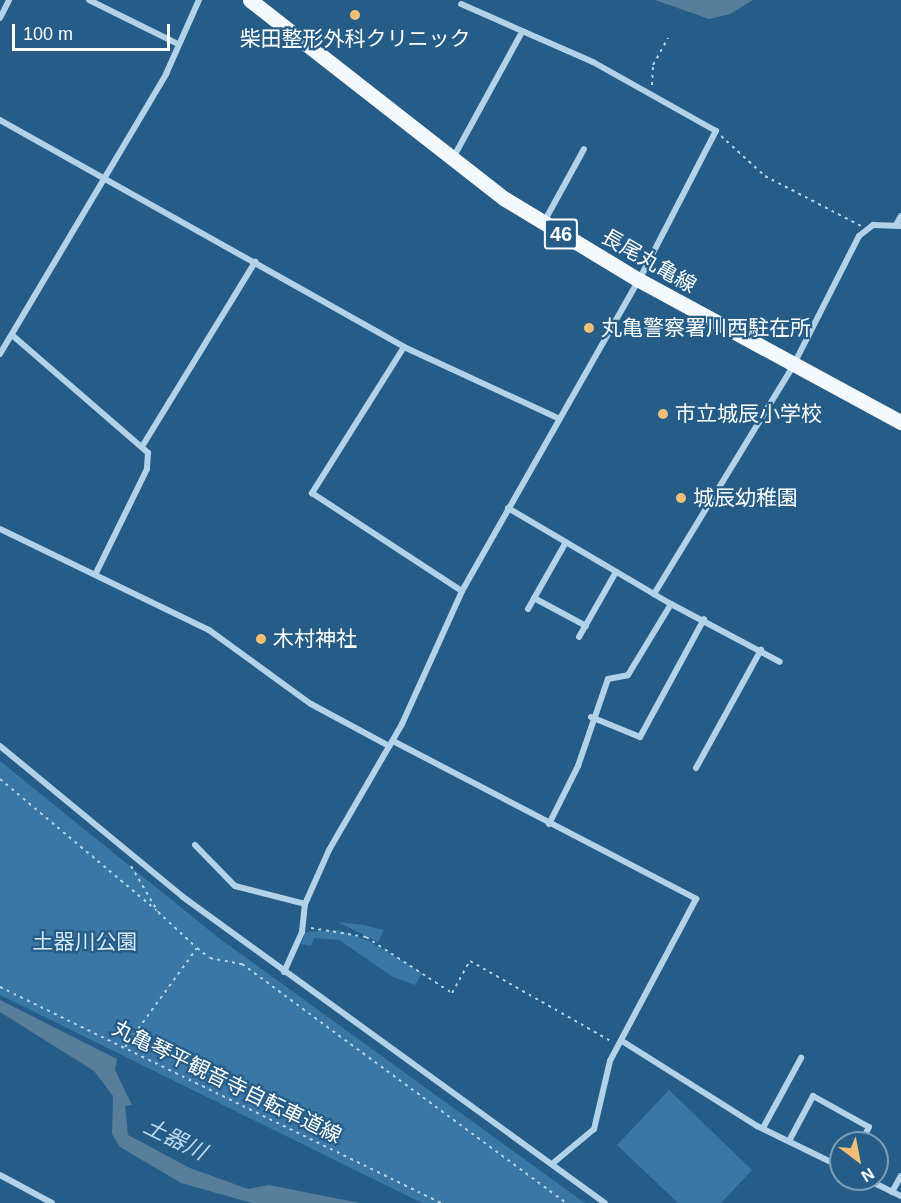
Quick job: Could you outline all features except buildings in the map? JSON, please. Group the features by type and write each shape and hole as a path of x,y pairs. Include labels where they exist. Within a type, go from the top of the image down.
{"main road":[{"name":"長尾丸亀線","path":"250,0 452,160 543,223 639,280 901,423"}],"street":[{"path":"0,18 9,0"},
{"path":"89,0 178,45"},
{"path":"0,354 104,179 178,45 198,0"},
{"path":"284,972 302,928 305,904 391,744 462,591 558,418 639,280 716,131 593,62 521,34 461,4"},
{"path":"452,160 521,34"},
{"path":"0,120 404,347 558,418"},
{"path":"543,223 584,149"},
{"path":"654,594 794,366 866,228 899,226 901,216"},
{"path":"143,445 255,262"},
{"path":"12,335 143,445 147,469 96,573"},
{"path":"404,347 312,493 462,591"},
{"path":"508,508 671,604 704,619 780,662"},
{"path":"0,530 96,573 209,630 311,704 696,899 610,1061 594,1129 552,1164"},
{"path":"528,609 566,542"},
{"path":"579,637 616,572"},
{"path":"534,598 585,626"},
{"path":"549,824 578,766 591,717 608,679 628,675 671,604"},
{"path":"591,717 640,737 704,619"},
{"path":"696,768 761,650"},
{"path":"0,746 126,855 604,1203"},
{"path":"195,844 235,886 305,904"},
{"path":"622,1041 763,1128 829,1161"},
{"path":"763,1128 801,1058"},
{"path":"789,1141 813,1096 869,1127 867,1131"},
{"path":"0,1175 52,1203"},
{"path":"892,1192 901,1176"},
{"path":"889,1190 901,1196"}],"path":[{"path":"654,91 653,65 668,38"},
{"path":"716,131 765,176 866,228"},
{"path":"0,778 210,958 242,964 566,1203"},
{"path":"126,855 158,912"},
{"path":"302,928 344,929 366,937 452,993 470,961 603,1037 622,1041"},
{"path":"124,1048 197,948"},
{"name":"丸亀琴平観音寺自転車道線","path":"0,987 441,1203"}],"green space":[{"name":"土器川公園","path":"0,761 220,939 585,1203 422,1203 0,995"},
{"path":"338,922 363,925 384,930 378,942"},
{"path":"338,930 369,941 422,973 415,985 393,977 339,940 314,938 311,946 301,944 306,932"},
{"path":"669,1090 752,1170 721,1203 678,1203 617,1145"}],"shaded area":[{"path":"655,0 753,0 730,14 709,19"},
{"path":"0,1000 117,1059 115,1070 132,1105 125,1106 128,1135 190,1168 248,1189 269,1185 360,1203 252,1203 181,1183 120,1147 112,1134 113,1096 94,1071 0,1012"}],"place":[{"name":"柴田整形外科クリニック","path":"355,15"},
{"name":"丸亀警察署川西駐在所","path":"589,328"},
{"name":"市立城辰小学校","path":"663,414"},
{"name":"城辰幼稚園","path":"681,498"},
{"name":"木村神社","path":"261,639"}],"water label":[{"name":"土器川","path":"175,1139"}]}
